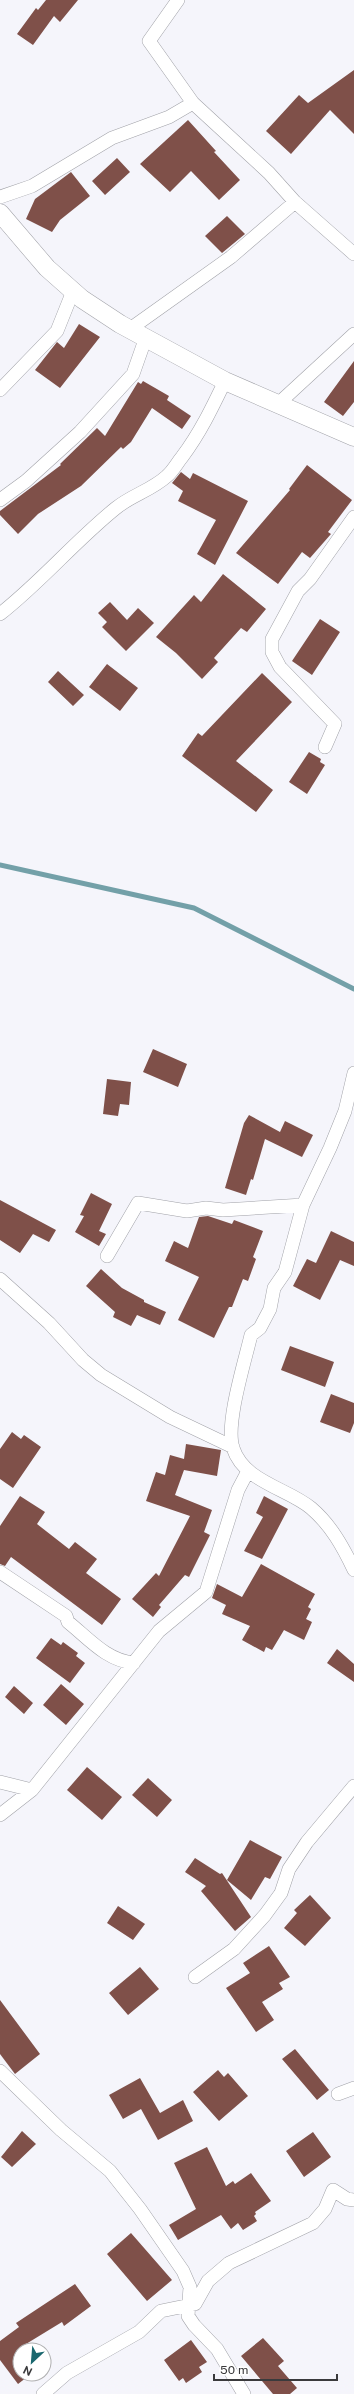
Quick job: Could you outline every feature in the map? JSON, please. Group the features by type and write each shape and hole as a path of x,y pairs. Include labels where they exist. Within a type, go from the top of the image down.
{"street":[{"path":"178,0 149,42 193,103 270,173 295,202 354,254"},
{"path":"0,197 32,186 112,138 169,117 193,103"},
{"path":"130,329 232,257 295,202"},
{"path":"0,213 47,268 82,299 130,329 225,381 354,437"},
{"path":"0,390 57,331 73,291"},
{"path":"278,404 354,334"},
{"path":"0,500 26,482 80,432 133,374 146,337"},
{"path":"0,614 19,599 61,557 116,508 135,494 153,487 168,476 201,431 225,381"},
{"path":"325,747 335,724 280,667 272,652 272,639 298,591 310,579 354,517"},
{"path":"354,1073 345,1111 303,1205 285,1272 274,1288 270,1309 260,1328 251,1335 232,1422 233,1447 248,1471 310,1507 327,1523 343,1547 354,1570"},
{"path":"107,1256 138,1203 187,1211 206,1208 223,1210 303,1205"},
{"path":"0,1279 48,1323 83,1360 101,1375 170,1417 233,1447"},
{"path":"0,1815 32,1790 159,1631 206,1592 238,1490 248,1471"},
{"path":"0,1572 66,1616 68,1622 111,1658 123,1662 134,1663"},
{"path":"0,1782 32,1790"},
{"path":"195,1977 234,1950 265,1915 281,1893 289,1869 307,1842 354,1786"},
{"path":"0,2071 61,2130 115,2176 183,2271 190,2287 188,2316 194,2325 217,2349 244,2394"},
{"path":"338,2094 354,2088"},
{"path":"43,2394 67,2373 139,2332 161,2311 188,2307 195,2304 208,2281 229,2263 313,2223 325,2209 333,2190 347,2199 354,2200"}],"building":[{"path":"46,0 78,0 60,22 54,16 33,45 17,34 36,8 38,10"},
{"path":"354,70 354,134 330,110 291,154 266,131 299,95 308,103"},
{"path":"188,120 216,151 214,152 240,180 219,200 191,171 170,192 140,164"},
{"path":"117,158 130,172 105,195 92,181"},
{"path":"71,172 90,196 60,220 52,232 26,219 35,199"},
{"path":"227,216 245,234 222,253 205,236"},
{"path":"79,324 100,337 60,388 35,370 57,342 64,348"},
{"path":"354,361 354,402 343,416 324,402"},
{"path":"143,381 169,396 167,400 191,416 182,429 152,408 131,442 123,449 121,447 81,486 38,514 18,534 0,515 0,511 61,465 60,464 97,428 105,436 138,382 141,384"},
{"path":"307,465 352,500 328,532 331,534 310,558 302,552 278,584 236,553 290,490 289,489"},
{"path":"181,472 190,479 193,473 248,501 215,565 197,554 216,520 178,501 183,491 172,483"},
{"path":"223,574 266,609 247,632 241,628 214,658 218,662 202,679 176,653 156,637 194,595 201,602"},
{"path":"110,602 127,620 138,608 154,623 126,651 102,627 107,622 98,613"},
{"path":"320,619 340,632 312,675 292,661"},
{"path":"107,664 138,688 120,711 89,687"},
{"path":"58,671 84,695 73,706 48,682"},
{"path":"262,673 292,702 236,761 273,790 256,812 182,756 198,733 202,736"},
{"path":"309,752 321,759 320,762 325,765 307,794 289,782"},
{"path":"153,1049 187,1064 178,1087 143,1072"},
{"path":"107,1079 131,1082 129,1105 120,1104 118,1116 103,1114"},
{"path":"249,1115 280,1132 285,1121 313,1135 302,1157 265,1139 253,1180 251,1179 246,1195 225,1188 244,1123"},
{"path":"91,1193 112,1204 99,1231 106,1234 99,1246 75,1232 84,1216 80,1215"},
{"path":"0,1200 56,1230 49,1242 33,1234 20,1253 0,1240"},
{"path":"208,1216 232,1224 234,1220 263,1231 253,1257 256,1259 248,1281 243,1279 232,1307 229,1307 214,1338 178,1320 199,1277 165,1261 174,1241 188,1248 199,1217"},
{"path":"331,1231 354,1242 354,1266 340,1260 320,1300 293,1286 307,1259 316,1263"},
{"path":"101,1269 122,1288 144,1300 144,1302 166,1312 160,1325 137,1315 131,1326 113,1317 115,1312 86,1286"},
{"path":"290,1346 334,1362 325,1387 281,1370"},
{"path":"331,1394 354,1403 354,1423 350,1433 320,1422"},
{"path":"12,1432 21,1439 24,1435 41,1447 13,1488 0,1479 0,1449"},
{"path":"186,1444 221,1450 217,1476 184,1470 175,1495 212,1510 204,1532 210,1535 189,1577 185,1575 159,1605 161,1607 153,1617 132,1599 156,1573 159,1576 190,1516 146,1501 156,1472 165,1475 170,1455 184,1459"},
{"path":"20,1496 45,1512 37,1524 69,1549 75,1542 97,1559 86,1573 121,1599 102,1625 11,1557 5,1566 0,1564 0,1526"},
{"path":"264,1496 288,1509 262,1559 244,1551 263,1517 256,1513"},
{"path":"261,1564 315,1594 308,1607 311,1609 306,1619 312,1622 304,1640 284,1630 272,1650 266,1647 264,1652 242,1640 250,1626 222,1614 226,1605 212,1598 217,1584 242,1597"},
{"path":"51,1638 61,1645 63,1642 78,1653 76,1656 85,1663 70,1683 36,1658"},
{"path":"337,1649 354,1664 354,1682 327,1663"},
{"path":"61,1684 84,1704 66,1725 43,1705"},
{"path":"14,1686 33,1703 24,1714 5,1697"},
{"path":"87,1767 122,1797 102,1820 67,1790"},
{"path":"148,1778 172,1800 157,1817 132,1795"},
{"path":"250,1840 282,1857 270,1879 265,1877 251,1900 227,1880"},
{"path":"195,1858 220,1874 222,1873 251,1917 235,1931 201,1891 206,1886 185,1872"},
{"path":"310,1895 331,1918 305,1946 284,1928 297,1913 294,1910"},
{"path":"118,1906 145,1924 133,1940 107,1923"},
{"path":"269,1946 290,1977 279,1983 283,1989 262,2002 274,2020 256,2032 226,1988 250,1973 243,1963"},
{"path":"140,1967 159,1989 128,2015 109,1993"},
{"path":"0,2000 40,2054 15,2074 0,2054"},
{"path":"295,2049 329,2090 317,2100 282,2059"},
{"path":"218,2070 224,2077 228,2073 248,2096 219,2121 193,2092"},
{"path":"140,2078 160,2113 183,2100 193,2121 158,2140 141,2109 123,2119 109,2095"},
{"path":"22,2131 36,2144 12,2167 1,2157"},
{"path":"313,2132 331,2157 304,2177 286,2151"},
{"path":"207,2147 226,2186 233,2181 235,2184 251,2173 271,2201 255,2212 256,2214 254,2216 257,2221 243,2230 238,2223 231,2229 221,2215 178,2240 169,2225 196,2209 174,2163"},
{"path":"131,2233 172,2280 147,2301 107,2254"},
{"path":"75,2284 91,2306 64,2326 62,2322 29,2342 12,2342 12,2376 0,2360 0,2341 19,2327 16,2323"},
{"path":"263,2338 284,2361 278,2366 297,2388 290,2394 273,2394 241,2356"},
{"path":"191,2340 207,2362 199,2367 202,2372 186,2383 183,2378 179,2381 164,2360"}],"waterway":[{"path":"0,865 194,908 354,989"}]}
